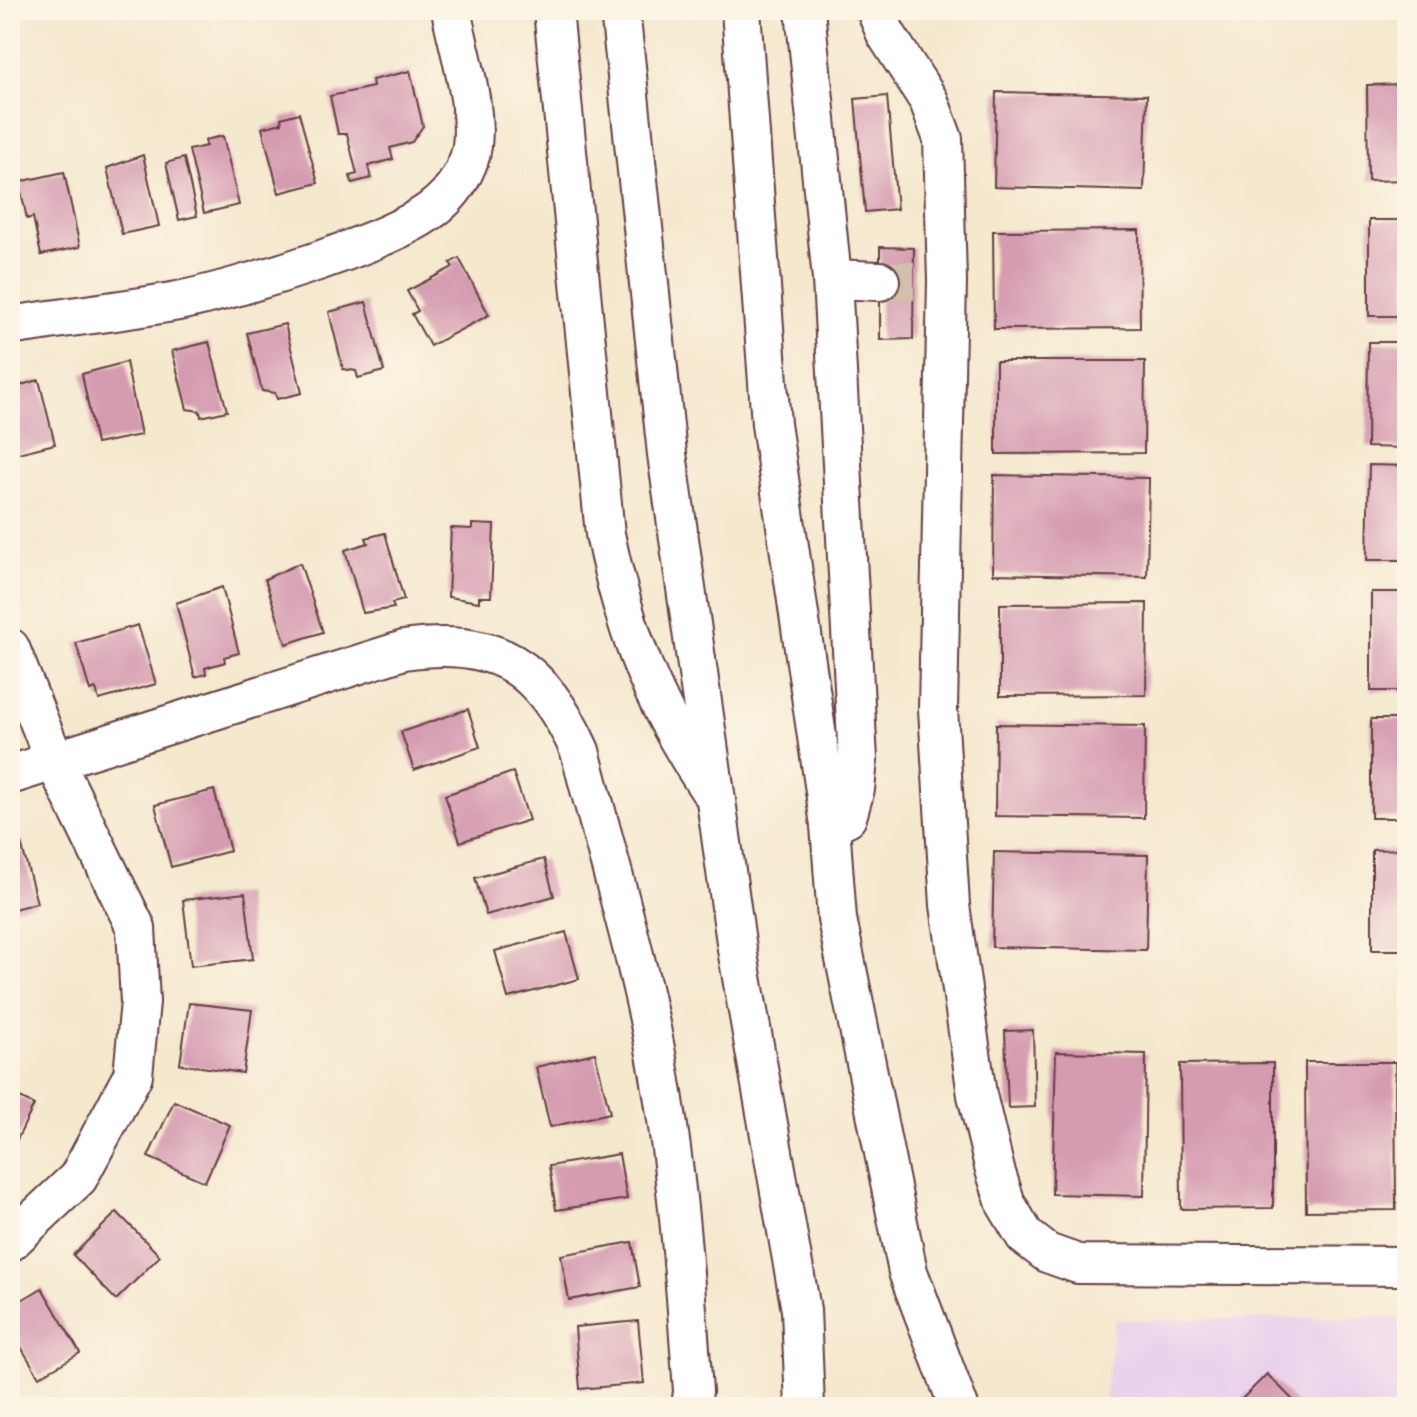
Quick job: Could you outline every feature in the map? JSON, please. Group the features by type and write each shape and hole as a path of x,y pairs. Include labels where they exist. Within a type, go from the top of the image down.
{"street":[{"path":"10,326 181,300 325,258 413,221 438,206 457,184 469,159 473,131 451,10"},
{"path":"553,10 608,548 619,605 643,673 675,738 715,798"},
{"path":"620,10 667,454 737,949 801,1310 805,1407"},
{"path":"741,10 771,424 830,825 837,919 884,1167 908,1272 959,1407"},
{"path":"805,10 832,279 858,760 855,789 847,817 830,825"},
{"path":"876,10 886,34 929,101 941,130 913,281 943,823 959,979 977,1095 1006,1204 1025,1236 1047,1253 1078,1264 1407,1266"},
{"path":"832,279 913,281"},
{"path":"10,775 404,650 440,644 477,649 511,662 539,683 561,710 580,751 648,1012 669,1138 684,1264 691,1407"},
{"path":"10,648 55,762 136,928 140,1002 133,1075 78,1178 10,1242"}],"shaded area":[{"path":"1407,1317 1407,1407 1103,1407 1115,1320"}],"building":[{"path":"410,71 423,126 412,142 390,148 393,159 368,166 371,178 352,183 350,176 357,174 347,134 338,134 330,96 373,87 372,80"},
{"path":"1407,84 1407,180 1368,181 1367,85"},
{"path":"996,92 1147,95 1144,191 994,187"},
{"path":"887,96 897,209 865,212 855,99"},
{"path":"299,113 318,183 279,193 262,128 282,123 281,118"},
{"path":"223,136 239,205 204,213 189,150 206,146 205,140"},
{"path":"143,155 159,226 122,234 107,168"},
{"path":"184,158 197,216 179,220 166,163"},
{"path":"64,172 80,247 41,255 33,217 27,219 19,182"},
{"path":"1369,220 1407,220 1407,316 1369,316"},
{"path":"1139,230 1140,328 994,329 993,231"},
{"path":"880,247 914,248 913,339 880,340"},
{"path":"459,258 489,315 430,346 412,314 418,311 407,291 453,267 450,263"},
{"path":"366,302 384,371 358,378 356,371 343,369 329,312"},
{"path":"285,324 302,393 277,399 275,393 262,391 247,333"},
{"path":"209,342 227,411 201,417 200,411 187,409 172,351"},
{"path":"1368,342 1407,342 1407,448 1367,447"},
{"path":"996,361 1145,361 1144,453 996,454"},
{"path":"126,362 141,435 96,444 82,374"},
{"path":"39,380 55,444 10,455 10,388"},
{"path":"1369,465 1407,466 1407,560 1367,560"},
{"path":"994,475 1149,478 1147,577 993,574"},
{"path":"472,524 494,525 491,597 479,597 479,602 448,597 451,528 472,529"},
{"path":"385,533 404,600 392,603 394,608 363,613 345,550 368,543 366,538"},
{"path":"300,563 323,632 286,644 265,579"},
{"path":"222,587 239,653 224,657 225,662 205,668 206,674 195,677 176,603"},
{"path":"1371,592 1407,592 1407,691 1371,691"},
{"path":"1147,603 1146,695 1000,696 1000,604"},
{"path":"138,625 156,684 99,700 96,689 90,691 76,643"},
{"path":"468,709 480,747 414,770 401,732"},
{"path":"1371,719 1407,719 1407,818 1371,818"},
{"path":"996,724 1145,726 1144,818 995,816"},
{"path":"513,772 529,820 460,842 445,795"},
{"path":"214,790 230,851 171,867 155,805"},
{"path":"21,843 37,903 10,910 10,846"},
{"path":"1407,849 1407,950 1372,950 1372,850"},
{"path":"994,852 1148,855 1146,950 992,947"},
{"path":"544,859 554,896 486,915 475,878"},
{"path":"245,893 253,959 191,966 183,900"},
{"path":"566,932 579,979 508,998 495,951"},
{"path":"189,1003 252,1010 243,1073 180,1064"},
{"path":"1033,1030 1035,1107 1008,1108 1005,1031"},
{"path":"1056,1052 1146,1054 1144,1196 1052,1194"},
{"path":"595,1053 610,1113 550,1127 536,1067"},
{"path":"1305,1062 1395,1062 1396,1210 1306,1211"},
{"path":"1273,1063 1273,1208 1181,1209 1180,1064"},
{"path":"10,1093 34,1105 14,1146 10,1144"},
{"path":"174,1101 230,1125 205,1182 148,1157"},
{"path":"619,1154 627,1199 556,1210 549,1166"},
{"path":"117,1212 160,1256 116,1300 73,1255"},
{"path":"632,1242 640,1287 569,1300 561,1255"},
{"path":"42,1288 80,1353 39,1377 10,1329 10,1307"},
{"path":"638,1321 644,1383 580,1389 575,1327"},
{"path":"1267,1374 1300,1407 1234,1407"}],"tunnel":[{"path":"880,281 914,281"}]}
